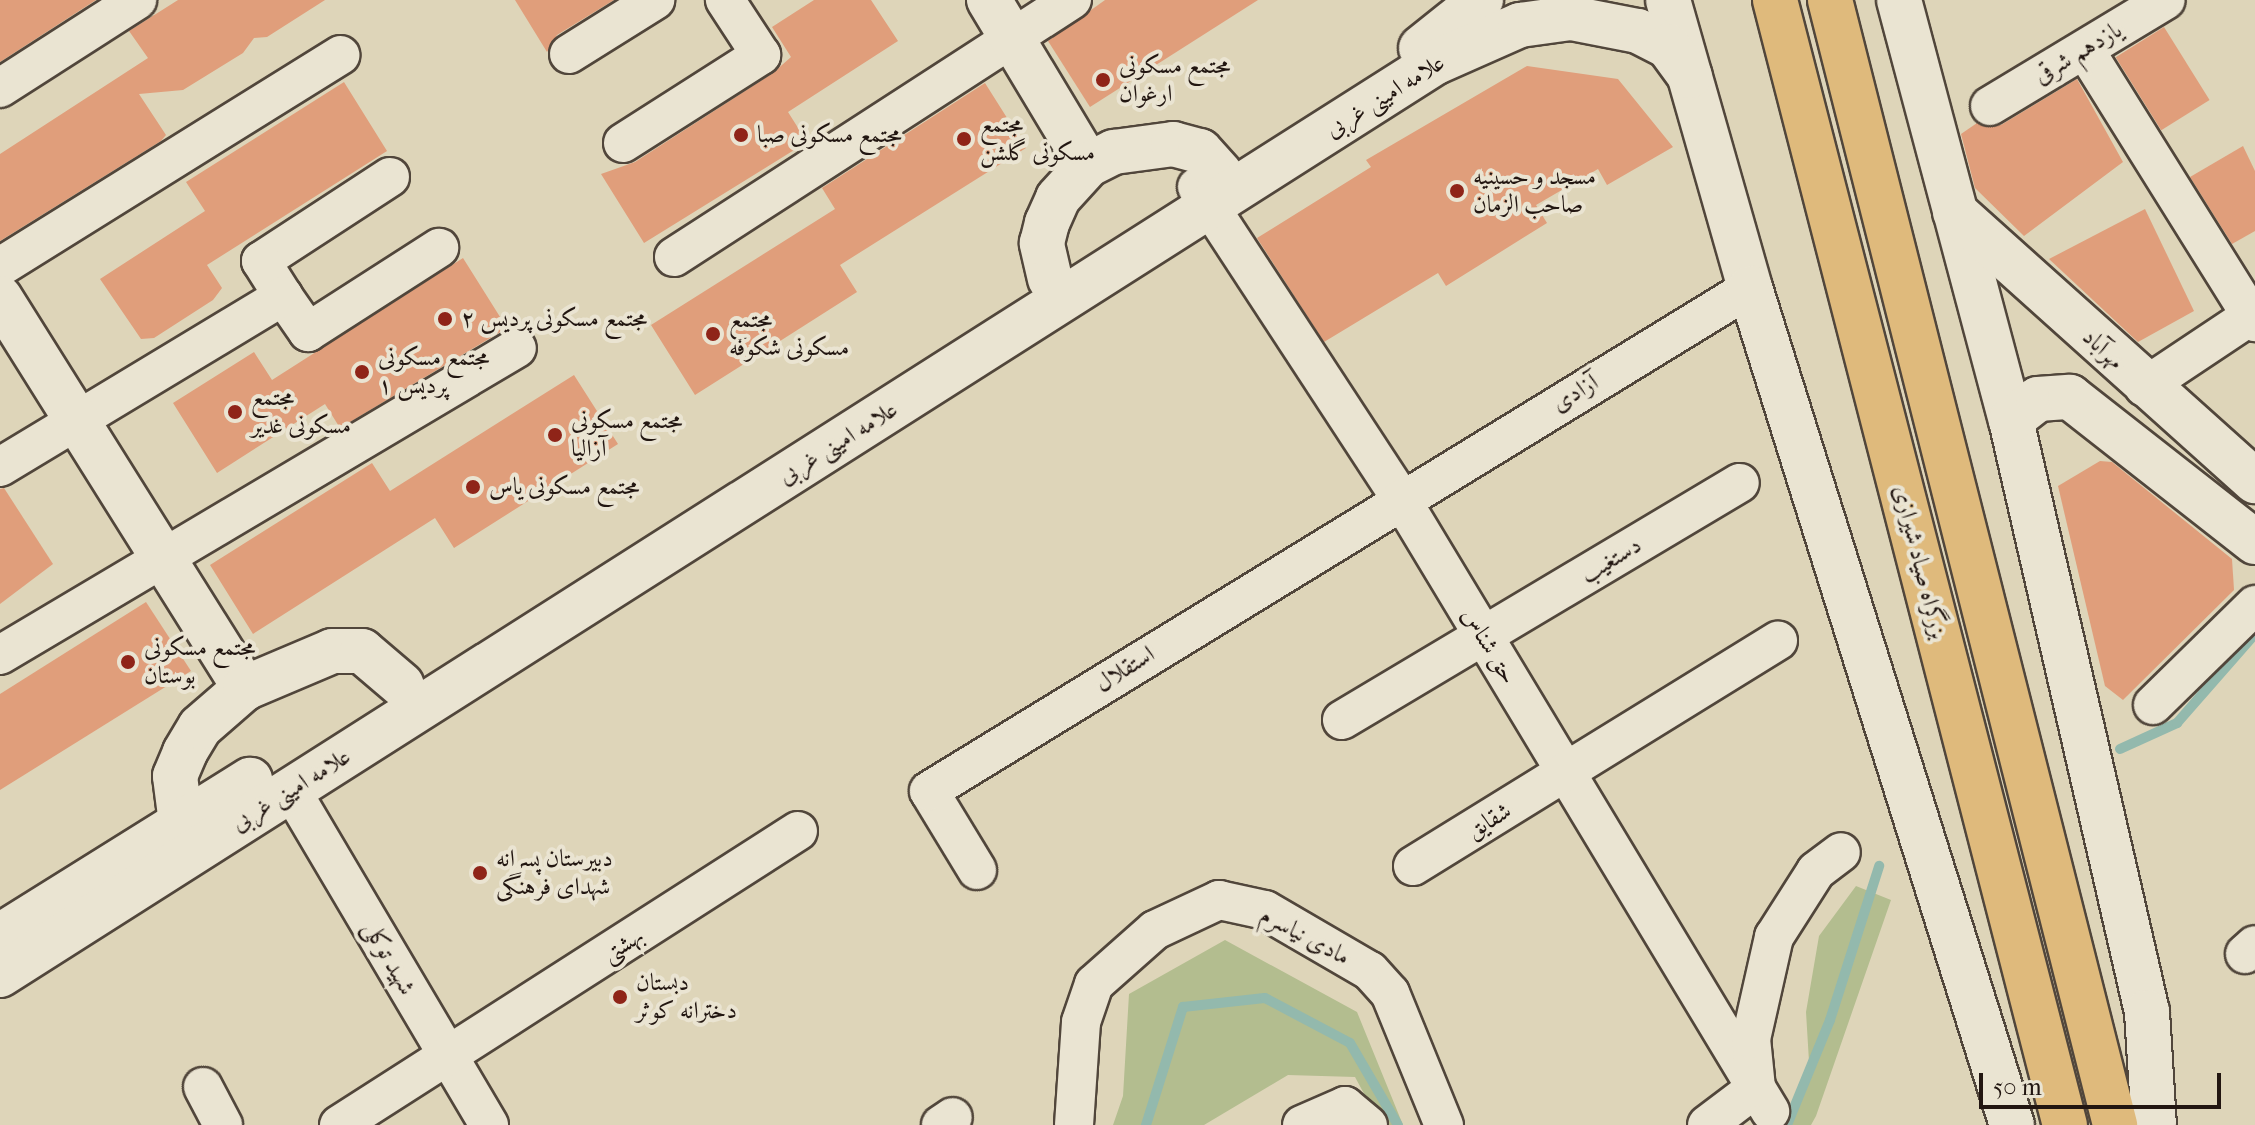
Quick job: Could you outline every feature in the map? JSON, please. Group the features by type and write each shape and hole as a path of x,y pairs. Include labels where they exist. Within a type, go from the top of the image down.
{"highway":[{"name":"بزرگراه صیاد شیرازی","path":"1775,0 2065,1125"},
{"name":"بزرگراه صیاد شیرازی","path":"1830,0 2115,1125"}],"main road":[{"path":"989,0 1088,165"},
{"name":"علامه امینی غربی","path":"0,975 291,790 1209,189 1426,45 1481,0"},
{"path":"1668,0 1750,288 2012,1125"},
{"path":"1899,0 2011,420 2147,1012 2154,1125"},
{"name":"علامه امینی غربی","path":"0,936 1050,279 1436,62 1520,25 1571,18 1621,25 1668,46 1690,76"},
{"path":"1050,279 1042,243 1047,223 1058,198 1088,165 1114,152 1173,144 1200,151 1209,189"},
{"name":"مهرآباد","path":"1955,212 2163,388 2255,481"},
{"path":"0,298 245,688"},
{"path":"2136,450 2163,388"},
{"path":"2011,420 2038,399 2070,397 2255,542"},
{"path":"181,823 175,776 185,752 200,727 245,688 332,651 362,651 402,685"}],"street":[{"path":"0,88 137,0"},
{"path":"569,54 655,0"},
{"path":"674,257 1072,0"},
{"name":"یازدهم شرقی","path":"1990,106 2166,0"},
{"path":"623,143 761,55 738,4"},
{"path":"2085,50 2254,317 2163,388"},
{"path":"0,267 340,55"},
{"path":"390,177 261,261 283,296 308,332 439,248"},
{"name":"حق شناس","path":"1209,189 1401,499 1763,1100"},
{"name":"آزادی","path":"1401,499 1750,288"},
{"path":"0,467 283,296"},
{"path":"0,655 161,554 389,429 517,348"},
{"name":"دستغیب","path":"1342,720 1740,483"},
{"name":"استقلال","path":"977,870 929,791 1401,499"},
{"path":"2153,705 2255,605"},
{"path":"1566,775 1778,641"},
{"name":"شقایق","path":"1413,866 1566,775"},
{"name":"شهید توکلی","path":"291,790 489,1125"},
{"name":"بهشتی","path":"339,1125 798,831"},
{"path":"1707,1125 1763,1100 1751,1039 1774,937 1816,871 1841,852"},
{"name":"مادی نیاسرم","path":"1074,1125 1081,1022 1094,984 1155,930 1219,900 1265,910 1370,971 1390,993 1444,1125"},
{"path":"203,1087 223,1125"},
{"path":"1302,1125 1345,1106 1368,1125"}],"green space":[{"path":"1856,886 1891,900 1816,1116 1811,1125 1779,1125 1810,1078 1806,1012 1819,936"},
{"path":"1225,940 1357,1012 1403,1125 1381,1125 1355,1077 1288,1075 1204,1125 1113,1125 1123,1096 1129,994"}],"building":[{"path":"0,0 96,0 0,62"},
{"path":"178,0 325,0 267,37 254,38 243,53 183,90 139,94 166,135 161,141 0,241 0,154 148,58 129,31"},
{"path":"515,0 614,0 557,35 547,52"},
{"path":"814,0 871,0 898,41 788,112 807,142 644,243 601,174 635,162 773,73 791,57 772,27"},
{"name":"مجتمع مسکونی ارغوان","path":"1105,0 1258,0 1090,107 1048,41"},
{"path":"2164,27 2210,100 2161,130 2116,57"},
{"path":"1527,66 1618,79 1673,147 1607,185 1598,169 1536,205 1547,223 1446,286 1438,273 1324,342 1257,238 1371,167 1366,160"},
{"path":"2077,79 2123,162 2024,236 1975,188 1961,134 1977,123 2001,125"},
{"path":"344,82 387,151 207,265 222,288 213,300 154,338 141,339 100,279 205,211 186,182"},
{"path":"985,83 1026,148 840,265 857,292 695,395 651,325 835,209 822,188"},
{"path":"2243,146 2255,171 2255,231 2232,244 2190,177"},
{"path":"2145,209 2194,311 2138,342 2049,259"},
{"path":"463,258 507,328 340,428 325,404 217,473 173,403 254,352 272,380"},
{"path":"574,375 618,444 454,548 435,518 253,634 210,565 372,463 390,491"},
{"path":"2100,461 2112,462 2232,559 2234,590 2123,700 2105,686 2058,486"},
{"path":"4,488 53,564 0,604 0,489"},
{"path":"146,602 191,671 0,790 0,694"}],"waterway":[{"path":"2120,749 2177,723 2255,634"},
{"path":"1787,1125 1830,1020 1879,866"},
{"path":"1146,1125 1183,1007 1265,998 1350,1043 1398,1125"}],"place":[{"name":"مجتمع مسکونی ارغوان","path":"1103,80"},
{"name":"مجتمع مسکونی صبا","path":"741,135"},
{"name":"مجتمع مسکونی گلشن","path":"964,139"},
{"name":"مسجد و حسینیه صاحب الزمان","path":"1457,191"},
{"name":"مجتمع مسکونی پردیس ۲","path":"445,319"},
{"name":"مجتمع مسکونی شکوفه","path":"713,334"},
{"name":"مجتمع مسکونی پردیس ۱","path":"362,372"},
{"name":"مجتمع مسکونی غدیر","path":"235,412"},
{"name":"مجتمع مسکونی آزالیا","path":"555,435"},
{"name":"مجتمع مسکونی یاس","path":"473,487"},
{"name":"مجتمع مسکونی بوستان","path":"128,662"},
{"name":"دبیرستان پسرانه شهدای فرهنگی","path":"480,873"},
{"name":"دبستان دخترانه کوثر","path":"620,997"}]}
